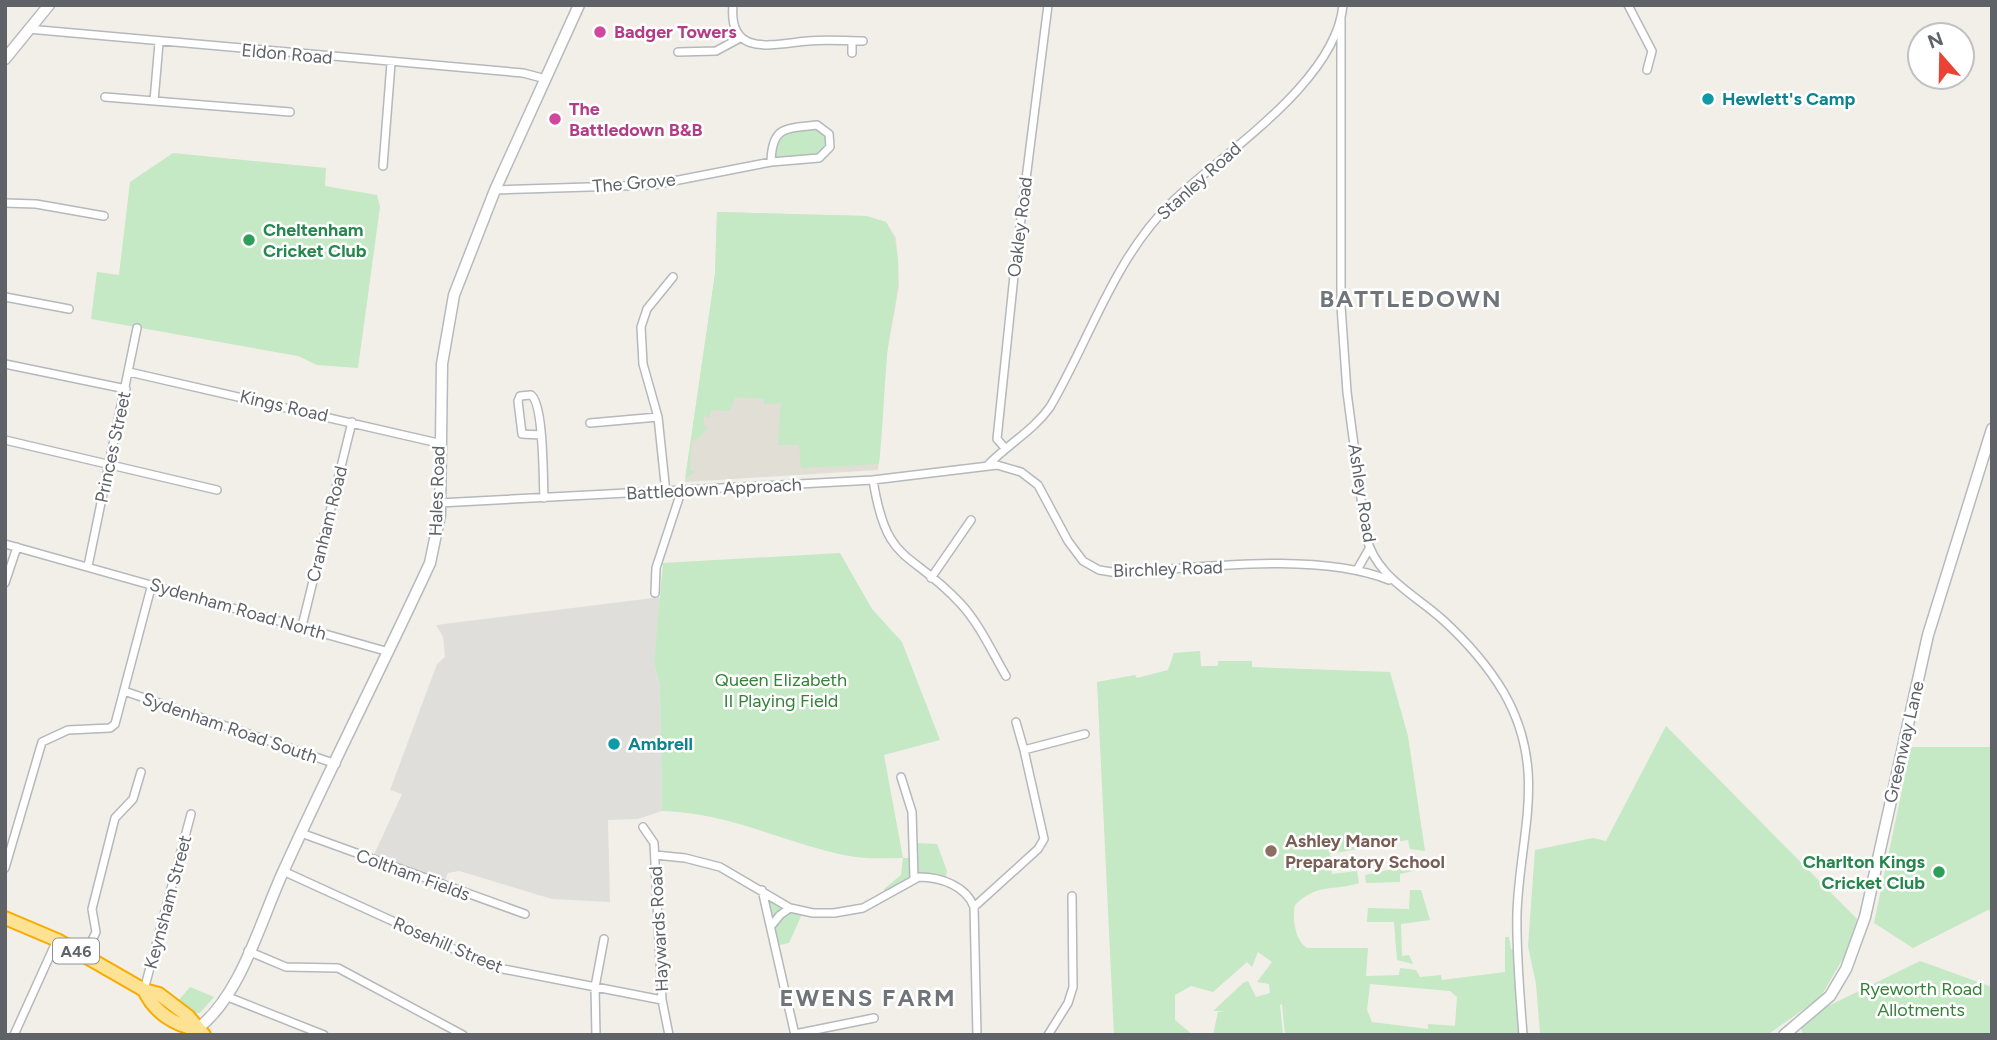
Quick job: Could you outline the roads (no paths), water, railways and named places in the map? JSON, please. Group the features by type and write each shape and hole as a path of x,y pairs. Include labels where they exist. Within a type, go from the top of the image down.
{"highway":[{"name":"A46","path":"5,918 57,940 144,990 159,994 188,1016 198,1033"}],"main road":[{"path":"5,60 27,29 49,5"},
{"name":"Hales Road","path":"198,1033 228,997 283,871 430,563 439,527 438,443 442,364 450,309 464,265 495,190 579,5"},
{"name":"Greenway Lane","path":"1784,1035 1830,996 1846,969 1864,917 1928,635 1992,429"}],"street":[{"path":"733,5 732,23 740,38"},
{"name":"Oakley Road","path":"1005,448 997,439 1015,266 1048,5"},
{"name":"Stanley Road","path":"989,465 1005,448 1029,431 1050,407 1118,276 1146,231 1173,201 1289,99 1328,45 1341,19 1343,5"},
{"path":"1628,5 1652,51 1647,69"},
{"name":"Ashley Road","path":"1341,19 1341,306 1347,393 1369,548 1390,580 1441,618 1475,654 1504,693 1520,728 1530,800 1517,915 1523,1035"},
{"name":"Eldon Road","path":"27,29 159,43 523,73 546,79"},
{"path":"678,52 716,51 740,38 763,44 863,41"},
{"path":"852,41 852,53"},
{"path":"154,101 159,43"},
{"path":"1328,45 1343,48"},
{"path":"383,166 391,63"},
{"path":"105,97 290,112"},
{"name":"The Grove","path":"495,190 653,185 771,162 822,157 830,148 829,134 817,125 783,130 774,139 771,162"},
{"path":"5,203 36,204 104,216"},
{"path":"666,493 659,417 643,364 641,327 647,309 673,277"},
{"path":"5,297 69,310"},
{"name":"Princes Street","path":"88,566 137,328"},
{"path":"5,364 125,389"},
{"name":"Kings Road","path":"129,372 438,443"},
{"path":"541,435 522,434 518,401 520,396 531,395 537,400 541,435 544,498"},
{"path":"590,423 659,417"},
{"name":"Cranham Road","path":"302,626 352,422"},
{"path":"5,440 217,490"},
{"name":"Battledown Approach","path":"439,503 873,480 989,465"},
{"name":"Birchley Road","path":"989,465 1013,469 1038,485 1075,552 1099,570 1118,573 1261,565 1357,570 1390,580"},
{"path":"873,480 879,515 891,543 966,611 1006,676"},
{"path":"655,593 656,568 681,492"},
{"path":"931,578 971,520"},
{"name":"Sydenham Road North","path":"5,544 389,652"},
{"path":"5,583 17,547"},
{"path":"1357,570 1369,548"},
{"path":"5,868 39,747 46,739 68,730 111,727 124,691 152,584"},
{"name":"Sydenham Road South","path":"124,691 336,764"},
{"path":"974,907 1038,849 1044,839 1016,722"},
{"path":"1024,750 1085,734"},
{"path":"85,955 96,932 92,909 115,818 133,799 141,772"},
{"path":"901,777 912,812 914,878"},
{"name":"Keynsham Street","path":"144,990 191,814"},
{"name":"Haywards Road","path":"643,827 653,838 662,1000 669,1035"},
{"name":"Coltham Fields","path":"301,833 525,914"},
{"path":"655,855 708,864 762,890 790,908 824,914 854,910 881,899 914,878 930,878 957,887 968,895 974,907 977,1035"},
{"name":"Rosehill Street","path":"283,871 493,967 662,1000"},
{"path":"762,890 795,1035 874,1018"},
{"path":"1048,1035 1068,1003 1073,987 1072,896"},
{"path":"771,927 780,915 790,908"},
{"path":"596,1035 595,987 604,939"},
{"path":"14,1035 57,940"},
{"path":"248,951 286,967 338,968 463,1035"},
{"path":"228,997 324,1035"}],"place":[{"name":"Badger Towers","path":"600,32"},
{"name":"Hewlett's Camp","path":"1708,99"},
{"name":"The Battledown B&B","path":"555,119"},
{"name":"Cheltenham Cricket Club","path":"249,240"},
{"name":"Ambrell","path":"614,744"},
{"name":"Ashley Manor Preparatory School","path":"1271,851"},
{"name":"Charlton Kings Cricket Club","path":"1939,872"}],"district":[{"name":"BATTLEDOWN","path":"1411,299"},
{"name":"EWENS FARM","path":"868,998"}],"park label":[{"name":"Queen Elizabeth II Playing Field","path":"781,690"},
{"name":"Ryeworth Road Allotments","path":"1921,999"}]}
